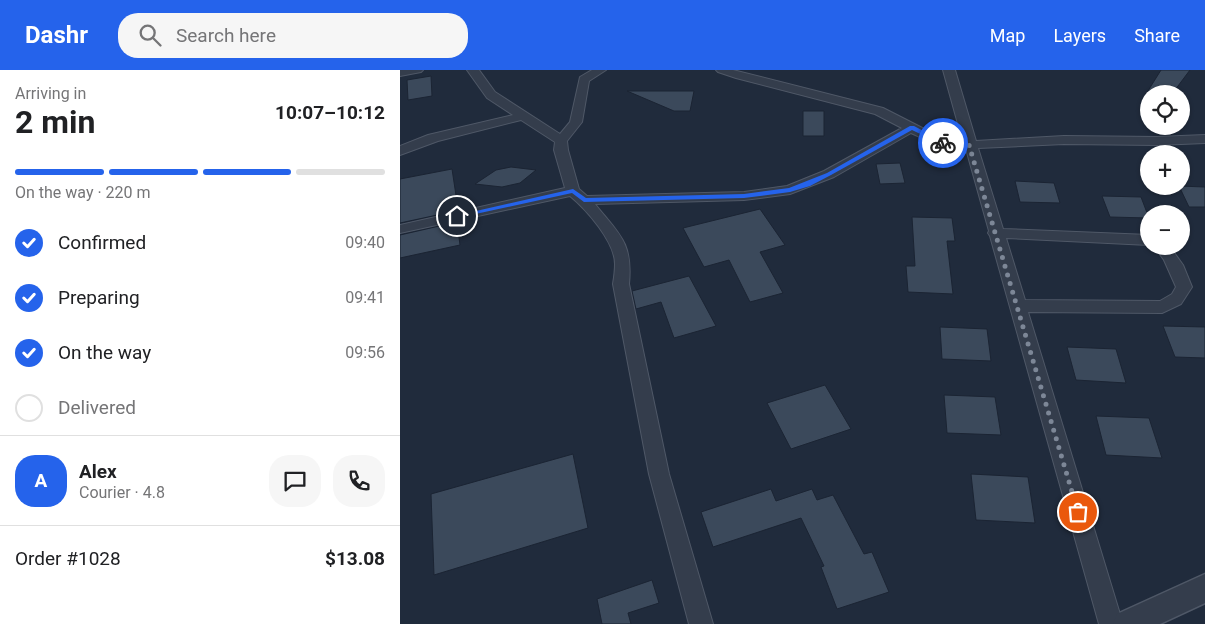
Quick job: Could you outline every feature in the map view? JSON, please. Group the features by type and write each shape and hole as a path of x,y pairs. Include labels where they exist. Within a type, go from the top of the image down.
{"street":[{"path":"400,73 417,70"},
{"path":"473,70 491,95 562,141"},
{"path":"600,70 584,79 576,122 562,141 561,150 578,195 617,242 623,264 621,284 660,474 701,624"},
{"path":"722,70 872,108 952,146 1064,140 1157,141 1205,139"},
{"path":"949,70 969,145 1111,624"},
{"path":"400,151 433,138 522,116"},
{"path":"400,230 578,195 744,196 790,190 829,174 912,127"},
{"path":"995,233 1140,240"},
{"path":"1018,306 1162,307 1175,302 1182,295 1184,287 1168,255"},
{"path":"1128,624 1205,588"}],"building":[{"path":"1161,70 1190,70 1179,85 1152,85"},
{"path":"431,76 432,96 408,100 407,80"},
{"path":"627,91 694,91 690,111 674,111"},
{"path":"803,111 824,111 824,136 803,136"},
{"path":"900,163 905,183 880,184 876,164"},
{"path":"511,167 536,170 520,183 502,187 475,184 496,170"},
{"path":"452,169 457,202 455,202 456,211 400,223 400,179"},
{"path":"1015,181 1054,183 1060,203 1020,202"},
{"path":"1190,186 1205,187 1205,207 1190,207 1183,195 1190,195"},
{"path":"1102,196 1141,197 1144,205 1140,205 1140,218 1110,217"},
{"path":"760,209 785,245 760,252 783,293 750,302 729,260 704,267 683,228"},
{"path":"912,217 952,218 955,241 947,241 953,294 908,292 906,266 915,266"},
{"path":"457,222 460,245 400,258 400,235"},
{"path":"689,276 716,326 674,338 661,302 636,309 632,291"},
{"path":"1163,326 1205,327 1205,358 1175,357"},
{"path":"940,327 987,329 991,361 942,359"},
{"path":"1067,347 1116,349 1126,383 1076,380"},
{"path":"825,385 851,429 791,449 767,403"},
{"path":"944,395 995,397 1001,435 947,433"},
{"path":"1096,416 1149,418 1162,458 1106,455"},
{"path":"573,454 588,528 434,575 431,494"},
{"path":"971,474 1028,477 1035,523 976,520"},
{"path":"771,489 776,501 812,489 817,500 833,495 864,554 872,552 889,592 837,609 821,567 824,566 801,518 713,547 701,512"},
{"path":"652,580 659,603 628,613 631,624 602,624 597,599"}],"way so far":[{"path":"943,143 952,146 969,145 1078,512"}],"route":[{"path":"457,216 573,191 584,200 744,196 790,190 829,174 912,127 943,143"}]}
